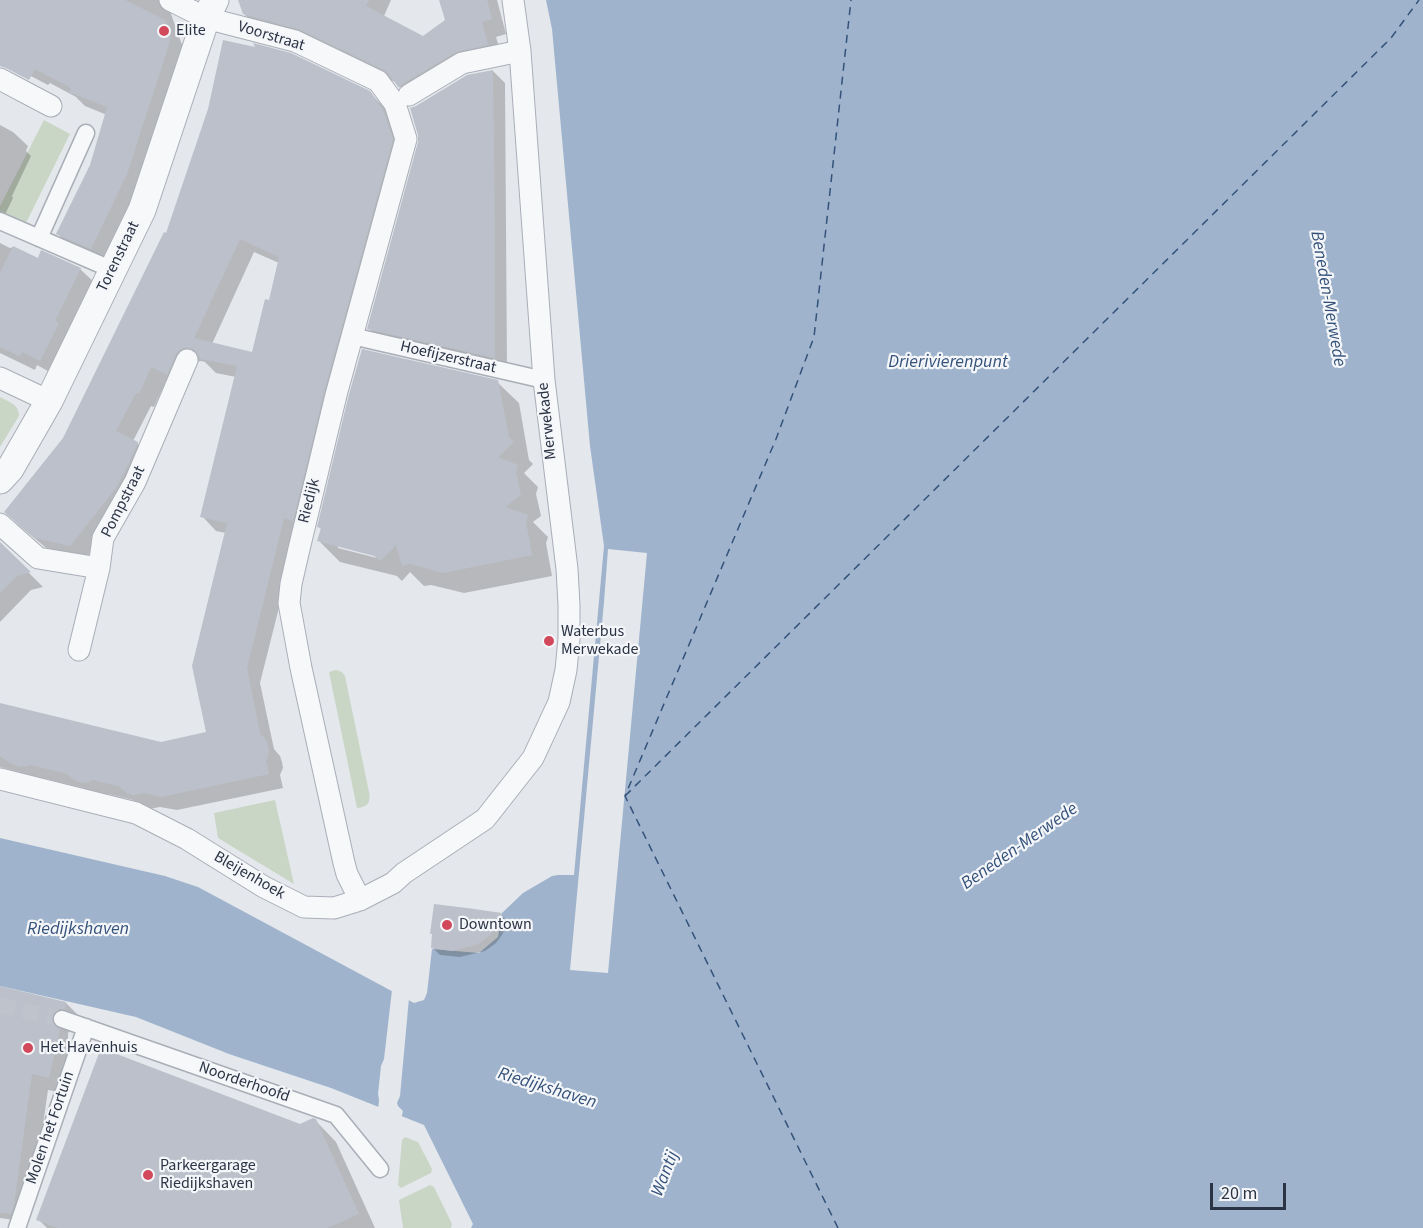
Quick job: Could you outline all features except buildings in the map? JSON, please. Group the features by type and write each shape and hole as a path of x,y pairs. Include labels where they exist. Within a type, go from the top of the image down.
{"street":[{"name":"Voorstraat","path":"170,0 211,9 296,41 378,81 402,100"},
{"name":"Merwekade","path":"485,819 533,758 559,702 566,670 569,605 567,569 544,380 520,51 513,0"},
{"name":"Torenstraat","path":"0,480 10,469 49,401 142,210 211,9"},
{"path":"402,100 462,63 520,51"},
{"path":"0,79 51,106"},
{"name":"Riedijk","path":"360,900 344,863 289,603 291,584 336,395 406,139 402,100"},
{"path":"39,238 86,134"},
{"path":"0,221 113,270"},
{"name":"Hoefijzerstraat","path":"352,336 544,380"},
{"name":"Pompstraat","path":"79,650 99,568 103,538 135,482 187,360"},
{"path":"0,378 49,401"},
{"path":"0,524 38,558 99,568"},
{"name":"Bleijenhoek","path":"0,779 136,813 187,839 264,887 304,907 334,908 360,900 393,883 404,873 485,819"},
{"name":"Noorderhoofd","path":"62,1019 336,1115 380,1169"},
{"name":"Molen het Fortuin","path":"17,1228 86,1027"}],"green space":[{"path":"44,120 70,134 24,227 0,215 0,206"},
{"path":"0,397 15,406 19,416 0,447"},
{"path":"336,670 345,676 369,792 368,803 357,808 329,672"},
{"path":"275,800 294,884 218,838 214,813"},
{"path":"405,1137 418,1142 432,1169 431,1173 401,1188 398,1185 402,1140"},
{"path":"430,1185 434,1187 452,1224 451,1228 403,1228 399,1200"}],"water":[{"path":"546,0 1423,0 1423,1228 471,1228 473,1224 424,1125 331,1088 229,1054 136,1017 0,986 0,838 165,876 198,887 414,1003 424,1000 427,993 432,949 479,953 498,937 502,913 523,893 552,876 574,875 604,546 590,446 552,29"}],"pier":[{"path":"608,549 647,553 608,973 570,970"},
{"path":"392,990 409,998 400,1096 397,1103 403,1111 401,1119 378,1110 381,1066 384,1059"}],"ferry route":[{"path":"838,1228 625,796 776,439 814,337 851,0"},
{"path":"625,796 1391,38 1419,0"}],"tunnel":[{"path":"0,1005 62,1019"}],"place":[{"name":"Elite","path":"164,31"},
{"name":"Waterbus Merwekade","path":"549,641"},
{"name":"Downtown","path":"447,925"},
{"name":"Het Havenhuis","path":"28,1048"},
{"name":"Parkeergarage Riedijkshaven","path":"148,1175"}],"water label":[{"name":"Beneden-Merwede","path":"1327,299"},
{"name":"Drierivierenpunt","path":"948,363"},
{"name":"Beneden-Merwede","path":"1020,847"},
{"name":"Riedijkshaven","path":"78,930"},
{"name":"Riedijkshaven","path":"547,1089"},
{"name":"Wantij","path":"666,1174"}]}
